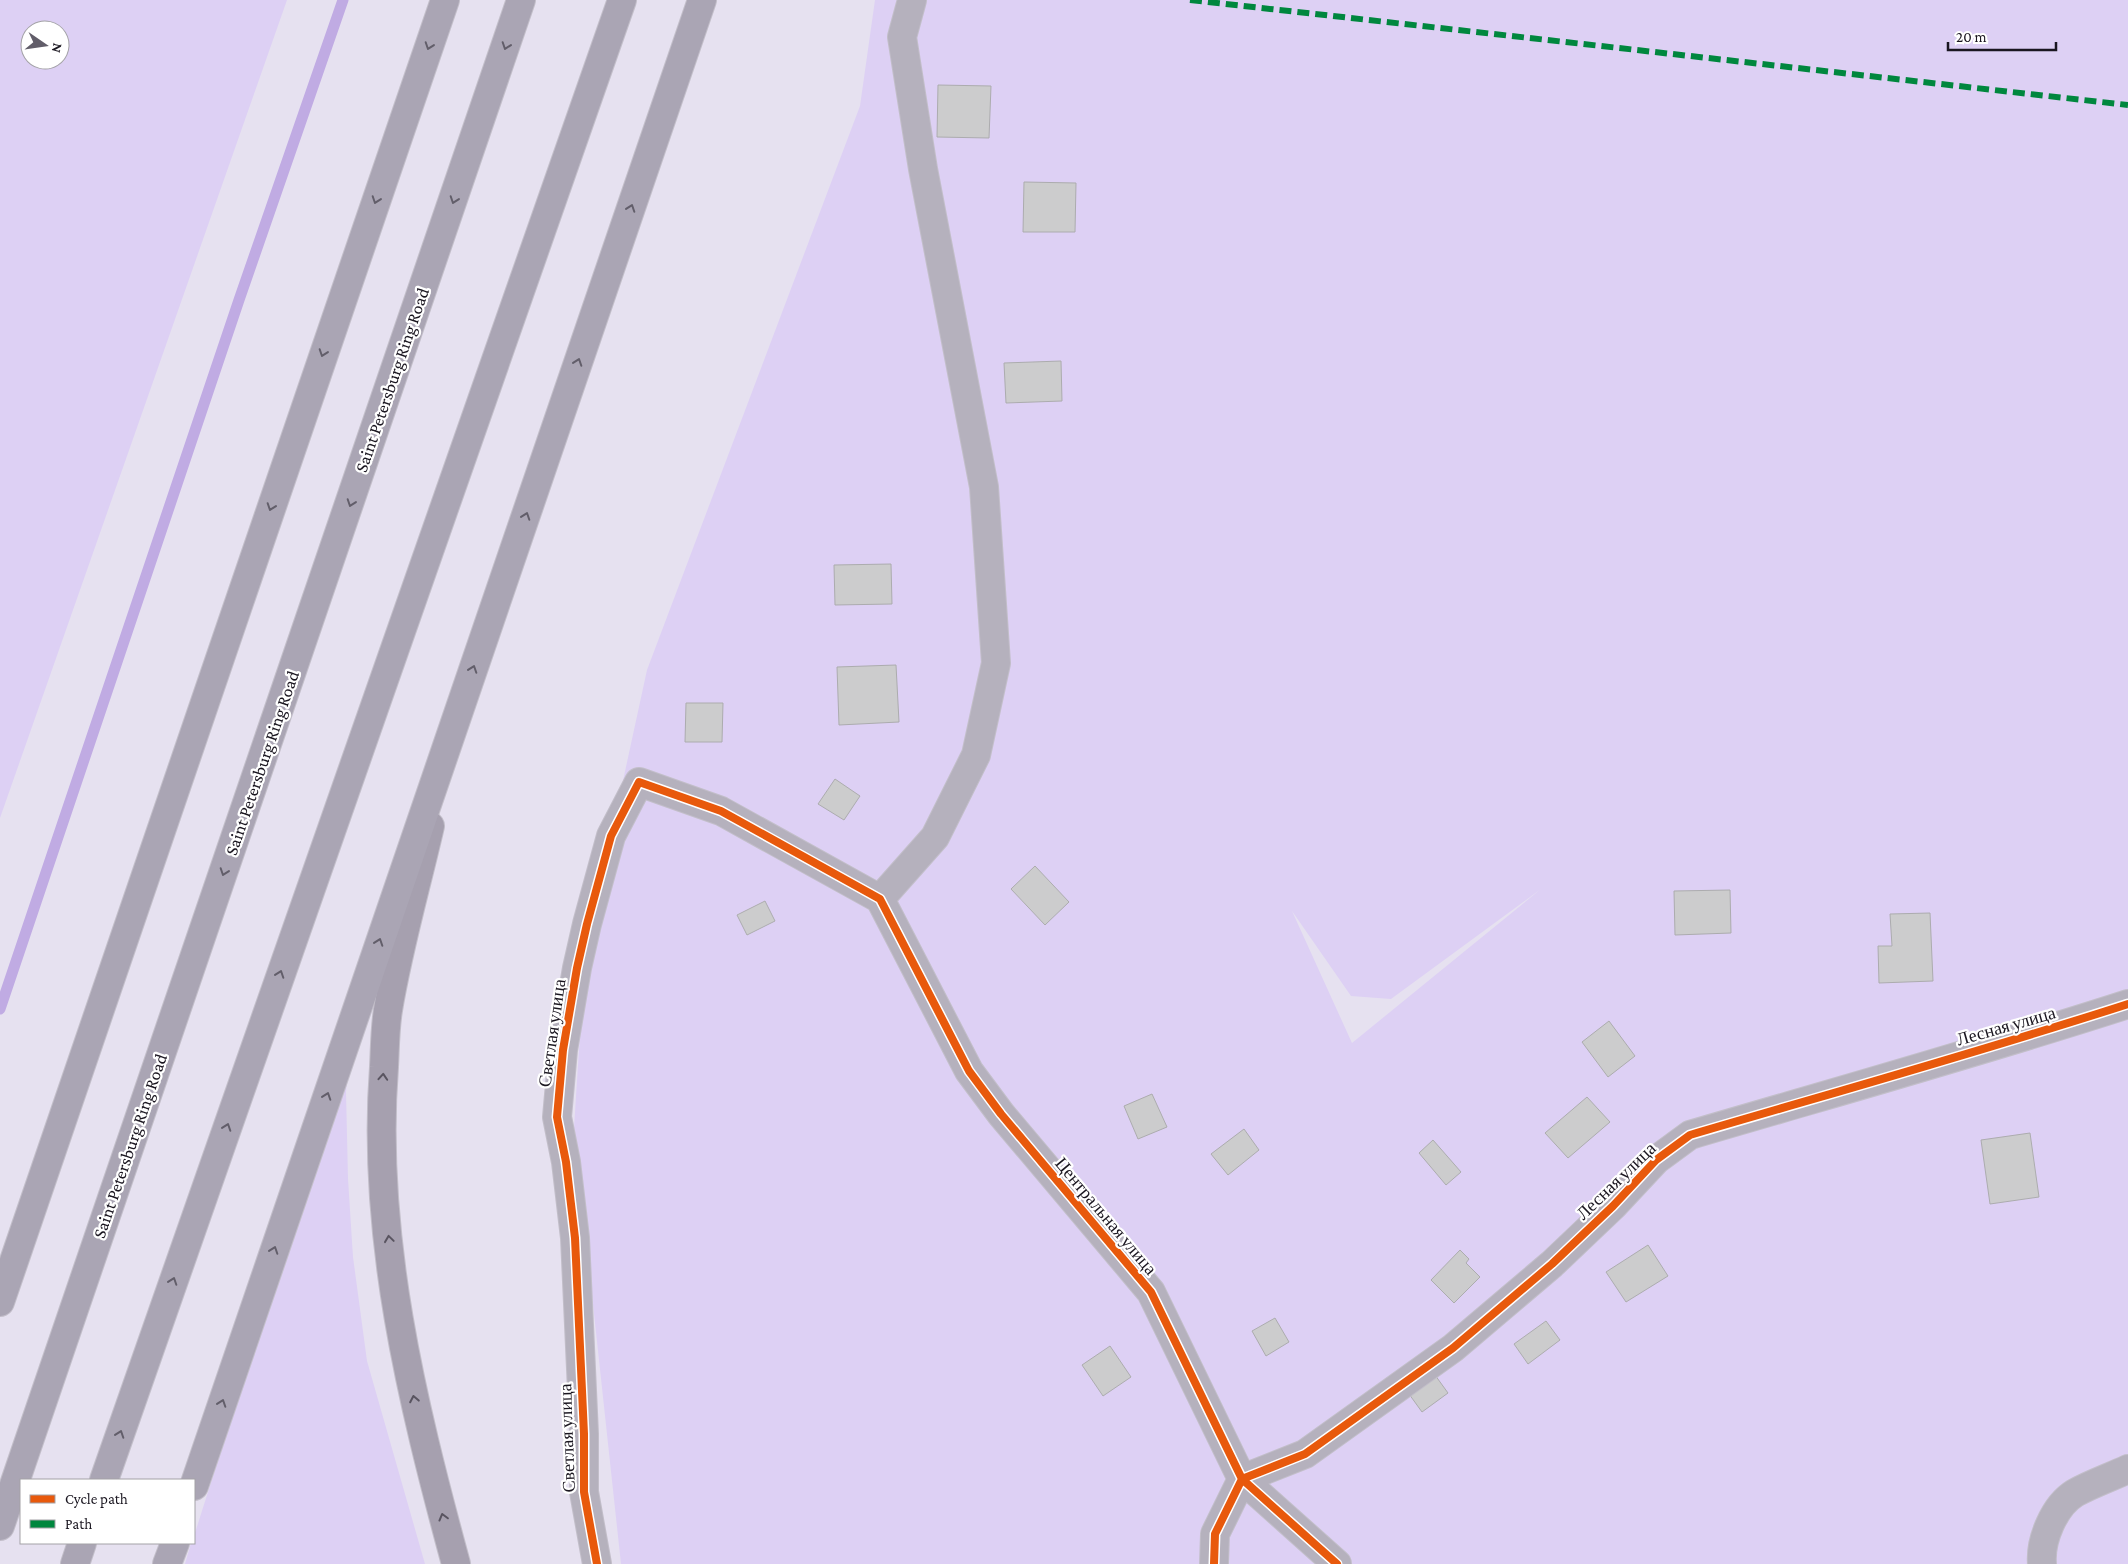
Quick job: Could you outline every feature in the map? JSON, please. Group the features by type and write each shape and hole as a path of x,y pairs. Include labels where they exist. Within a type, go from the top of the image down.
{"highway":[{"path":"0,1302 445,0"},
{"name":"Saint Petersburg Ring Road","path":"0,1526 522,0"},
{"path":"104,1479 622,0"},
{"path":"195,1483 702,0"},
{"path":"75,1564 82,1544"},
{"path":"168,1564 175,1544"}],"main road":[{"path":"456,1564 424,1447 403,1345 382,1192 380,1117 388,1011 457,716"}],"street":[{"path":"880,899 934,837 976,755 996,663 984,487 923,168 902,37 912,0"},
{"name":"Светлая улица","path":"597,1564 584,1492 584,1434 574,1238 566,1162 557,1117 563,1050 577,968 611,836 639,782 721,811 880,899"},
{"name":"Центральная улица","path":"880,899 969,1071 1001,1114 1150,1292 1242,1479 1337,1564"},
{"name":"Лесная улица","path":"1242,1479 1305,1454 1453,1348 1552,1264 1613,1206 1656,1160 1690,1135 1955,1056 2024,1038 2128,1004"},
{"path":"2042,1564 2041,1550 2052,1519 2073,1494 2128,1469"},
{"path":"1214,1564 1216,1534 1242,1479"}],"shaded area":[{"path":"0,0 287,0 0,818"},
{"path":"875,0 2128,0 2128,1564 621,1564 574,1128 587,924 611,836 647,670 860,106","holes":["1541,889 1352,1043 1292,911 1351,996 1391,999"]},
{"path":"350,1046 346,1092 348,1179 353,1257 367,1361 425,1564 185,1564 191,1544 195,1544 195,1533"}],"building":[{"path":"938,85 991,86 989,138 937,137"},
{"path":"1024,182 1076,183 1075,232 1023,232"},
{"path":"1061,361 1062,401 1006,403 1004,363"},
{"path":"891,564 892,604 835,605 834,565"},
{"path":"896,665 899,722 839,725 837,667"},
{"path":"686,703 723,703 722,742 685,742"},
{"path":"835,779 860,796 844,820 818,804"},
{"path":"1035,866 1069,902 1045,925 1011,889"},
{"path":"1730,890 1731,933 1675,935 1674,891"},
{"path":"765,901 775,921 747,935 737,915"},
{"path":"1930,913 1933,981 1879,983 1878,946 1892,946 1890,914"},
{"path":"1609,1021 1635,1056 1608,1077 1582,1042"},
{"path":"1152,1094 1167,1127 1138,1139 1124,1106"},
{"path":"1587,1097 1610,1122 1568,1158 1545,1133"},
{"path":"1244,1129 1259,1150 1228,1175 1211,1154"},
{"path":"2030,1133 2039,1197 1990,1204 1981,1140"},
{"path":"1433,1140 1461,1172 1446,1185 1419,1153"},
{"path":"1648,1245 1668,1276 1626,1302 1606,1272"},
{"path":"1460,1250 1469,1259 1466,1263 1480,1277 1454,1303 1431,1280"},
{"path":"1275,1318 1289,1342 1266,1356 1252,1331"},
{"path":"1546,1321 1560,1340 1528,1364 1514,1344"},
{"path":"1110,1346 1131,1377 1103,1396 1082,1365"},
{"path":"1435,1375 1448,1393 1422,1412 1409,1394"}],"waterway":[{"path":"0,1009 239,300 343,0"}],"marked path":[{"path":"1190,0 2128,105"}],"cycle path":[{"path":"597,1564 584,1492 584,1434 575,1238 566,1162 557,1117 563,1050 577,968 587,924 611,836 639,782 721,811 880,899 969,1071 1001,1114 1151,1292 1242,1479 1337,1564"},
{"path":"1214,1564 1215,1534 1242,1479 1305,1454 1453,1348 1552,1264 1613,1206 1656,1160 1690,1135 1964,1055 2128,1004"}]}
